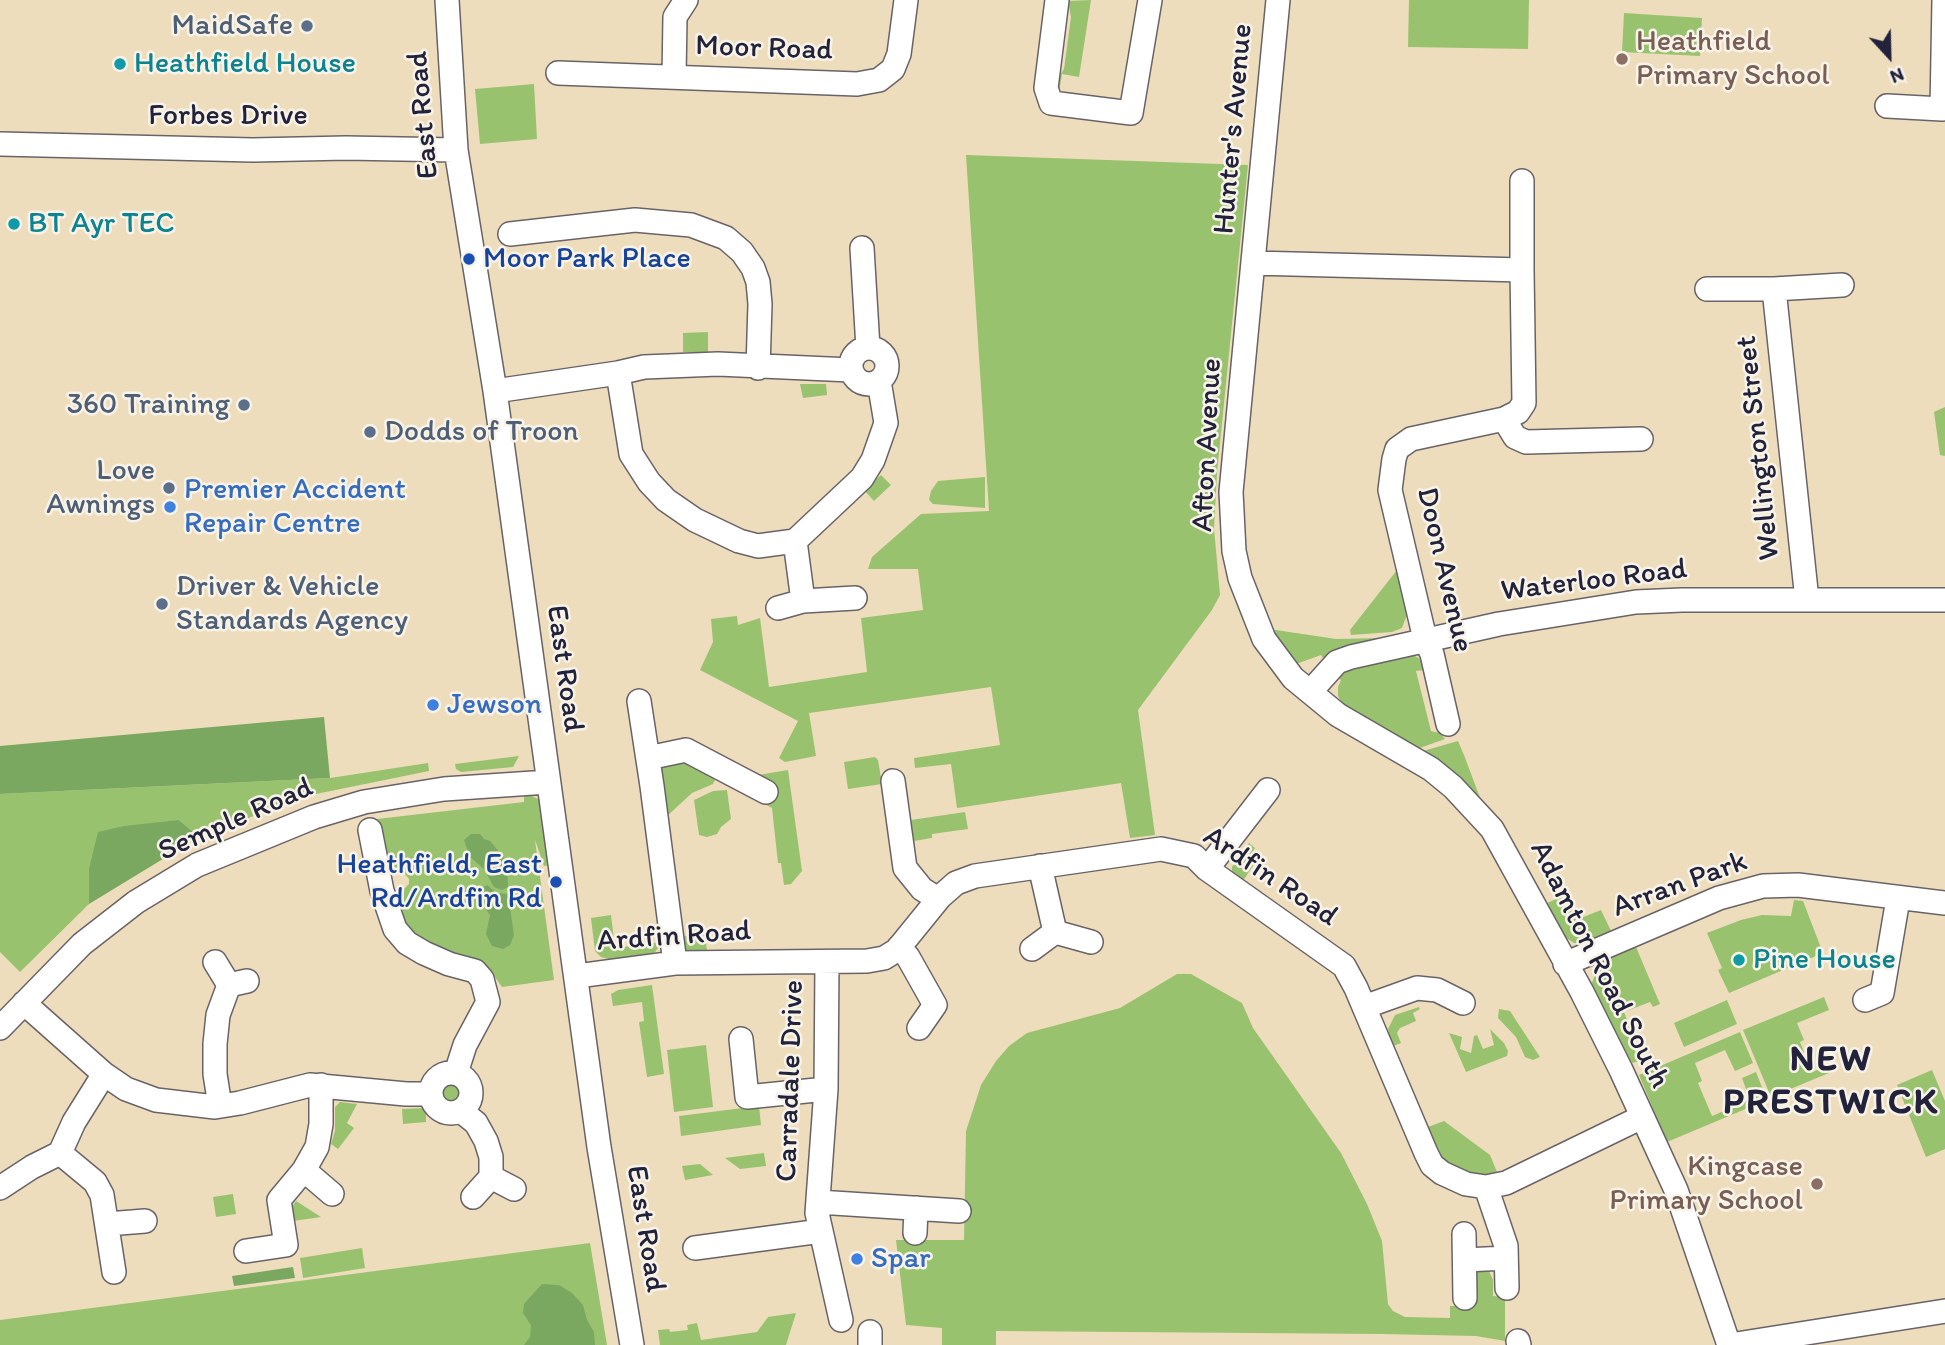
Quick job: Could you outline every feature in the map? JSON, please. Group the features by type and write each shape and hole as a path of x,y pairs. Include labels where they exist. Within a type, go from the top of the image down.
{"street":[{"name":"East Road","path":"447,0 456,150 495,391 599,1147 632,1345"},
{"path":"674,77 675,17 686,0"},
{"name":"Moor Road","path":"558,73 857,84 879,80 893,69 899,54 906,0"},
{"path":"1057,0 1046,88 1051,103 1131,113 1150,0"},
{"name":"Hunter's Avenue","path":"1254,264 1278,0"},
{"path":"1887,106 1942,109 1944,0"},
{"name":"Forbes Drive","path":"0,144 253,150 456,150"},
{"path":"1522,181 1524,403 1518,412 1504,419 1515,438 1526,442 1641,439"},
{"path":"510,234 635,220 691,225 726,238 742,252 753,268 758,282 758,368"},
{"path":"862,248 868,348"},
{"path":"1254,264 1522,270"},
{"name":"Afton Avenue","path":"1254,264 1231,492 1234,551 1240,578 1264,639 1293,678 1310,692"},
{"path":"1707,289 1842,285"},
{"name":"Wellington Street","path":"1774,289 1807,600"},
{"path":"495,391 644,367 718,364 758,368 851,370 861,382 870,384 879,382 888,370 887,362 878,349 868,348 855,354 851,370"},
{"path":"618,373 631,454 649,482 666,500 695,520 739,541 758,545 795,541 862,478 873,460 886,423 879,382"},
{"name":"Doon Avenue","path":"1448,724 1432,654 1424,639 1390,490 1397,449 1411,439 1504,419"},
{"path":"795,541 803,601"},
{"path":"778,608 803,601 855,598"},
{"name":"Waterloo Road","path":"1310,692 1337,662 1351,657 1499,624 1636,602 1945,600"},
{"name":"Adamton Road South","path":"1310,692 1338,715 1431,769 1464,798 1492,829 1621,1070 1676,1189 1729,1345"},
{"path":"639,701 675,963"},
{"path":"648,758 686,750 766,792"},
{"path":"893,781 905,868 922,888 938,899"},
{"name":"Semple Road","path":"0,1028 82,944 136,902 197,865 314,817 364,802 444,789 548,782"},
{"path":"1207,869 1269,790"},
{"path":"370,830 389,881 395,929 407,943 449,964 475,971 482,979 488,1002 466,1045 456,1073"},
{"name":"Ardfin Road","path":"577,976 675,963 827,962 884,958 899,947 938,899 956,883 975,876 1161,849 1194,856 1207,869 1344,966 1432,1165 1453,1179 1486,1187"},
{"path":"1040,866 1055,932"},
{"name":"Arran Park","path":"1565,964 1719,898 1763,886 1798,885 1945,903"},
{"path":"1866,1000 1882,993 1898,899"},
{"path":"1055,932 1091,942"},
{"path":"1032,949 1055,932"},
{"path":"899,947 908,957 935,1005 919,1028"},
{"path":"215,962 238,983 218,1015 215,1074 220,1106"},
{"name":"Carradale Drive","path":"827,962 826,1089 817,1213 841,1320"},
{"path":"1364,1007 1417,988 1437,990 1462,1003"},
{"path":"24,1003 104,1074 127,1088 156,1100 220,1106 310,1085 430,1094"},
{"path":"741,1039 747,1097 826,1089"},
{"path":"450,1073 456,1073 466,1079 471,1090 469,1102 461,1111 448,1113 436,1107 430,1094 438,1077 450,1073"},
{"path":"0,1188 60,1153 74,1122 104,1074"},
{"path":"246,1251 286,1245 279,1200 304,1170 317,1147 321,1124 321,1085"},
{"path":"461,1111 476,1123 491,1157 491,1177 473,1197"},
{"path":"1507,1288 1506,1246 1486,1187 1506,1183 1642,1118"},
{"path":"60,1153 95,1182 102,1195 114,1272"},
{"path":"304,1170 332,1194"},
{"path":"491,1177 514,1189"},
{"name":"Carradale Drive","path":"818,1202 959,1211"},
{"path":"915,1233 916,1208"},
{"path":"107,1224 145,1221"},
{"path":"695,1248 821,1231"},
{"path":"1464,1234 1465,1298"},
{"path":"1465,1260 1506,1258"},
{"path":"1729,1345 1945,1311"}],"green space":[{"path":"1091,0 1079,77 1062,74 1059,93 1058,78 1064,69 1071,17 1068,1"},
{"path":"1409,0 1529,0 1528,49 1408,47"},
{"path":"1624,13 1702,18 1700,56 1622,52"},
{"path":"534,84 537,139 480,144 475,89"},
{"path":"966,155 1248,165 1217,473 1214,528 1220,595 1212,610 1138,710 1155,835 1130,838 1121,783 957,808 951,764 915,768 914,758 1000,745 991,687 809,713 816,756 785,762 779,758 798,721 700,670 713,642 711,619 737,616 738,625 760,618 769,687 867,672 861,618 923,610 918,569 868,569 872,557 921,514 989,511"},
{"path":"708,332 708,352 683,352 683,333"},
{"path":"800,384 826,384 827,395 803,398"},
{"path":"1945,407 1945,456 1940,455 1934,412"},
{"path":"881,475 891,485 874,501 864,490"},
{"path":"985,477 985,508 933,504 929,500 938,481"},
{"path":"1397,570 1408,612 1402,628 1392,632 1351,635 1350,630"},
{"path":"1269,629 1336,639 1384,638 1383,641 1341,650 1323,658 1321,655 1299,663 1291,661"},
{"path":"1412,654 1423,661 1425,670 1416,671 1431,731 1440,733 1445,739 1417,749 1343,705 1338,696 1341,680 1337,677 1342,670"},
{"path":"324,717 330,778 0,794 0,746"},
{"path":"1458,741 1464,755 1482,803 1423,751"},
{"path":"519,756 513,767 461,772 456,769 455,764"},
{"path":"875,757 878,760 882,784 848,789 844,762"},
{"path":"681,761 715,780 713,784 692,793 666,817 653,768"},
{"path":"428,763 429,771 306,796 199,837 179,820 89,869 89,904 20,972 0,952 0,794 330,778"},
{"path":"736,763 758,775 788,770 802,871 791,884 784,885 781,863 778,863 772,808 763,803 770,790 732,770"},
{"path":"727,790 731,819 717,834 707,837 699,835 694,800 713,791"},
{"path":"528,794 542,801 550,865 544,866 535,840 554,980 502,987 490,970 470,965 413,940 390,896 405,888 409,879 405,874 393,874 390,870 377,819 524,802 524,795"},
{"path":"965,812 968,829 932,834 932,838 914,841 911,820"},
{"path":"179,820 199,837 89,904 89,869 98,832 124,826"},
{"path":"471,834 480,834 490,841 507,861 508,887 502,890 494,887 484,869 470,857 464,840"},
{"path":"1249,843 1255,848 1247,860 1254,864 1243,881 1232,873 1232,867"},
{"path":"487,885 497,893 508,894 514,935 510,945 503,949 492,946 486,934 490,915 483,905 482,888"},
{"path":"1565,895 1576,920 1601,910 1611,931 1583,942 1574,943 1565,937 1545,904"},
{"path":"1794,900 1803,901 1823,953 1729,993 1718,970 1722,968 1707,933 1762,915 1791,916"},
{"path":"611,915 615,948 661,942 656,951 651,955 616,961 601,957 595,951 591,918"},
{"path":"705,933 707,951 691,953 682,948 678,937"},
{"path":"1636,947 1660,1004 1653,1007 1650,1002 1624,1012 1631,1030 1627,1032 1639,1061 1632,1063 1591,985 1601,961"},
{"path":"1177,974 1191,974 1242,1003 1253,1028 1341,1153 1382,1241 1388,1304 1393,1311 1405,1317 1450,1318 1450,1306 1471,1306 1469,1275 1479,1268 1489,1271 1493,1280 1493,1296 1505,1297 1505,1341 1476,1336 1381,1334 996,1331 996,1345 942,1345 942,1328 906,1325 896,1240 964,1240 966,1131 981,1085 996,1061 1009,1046 1027,1033 1120,1008"},
{"path":"652,985 664,1074 647,1077 639,1022 644,1021 642,1002 613,1006 611,994 618,990"},
{"path":"1824,997 1829,1010 1797,1023 1804,1040 1800,1042 1812,1072 1826,1067 1829,1073 1771,1097 1743,1030"},
{"path":"1727,1000 1737,1024 1684,1047 1674,1023"},
{"path":"1419,1007 1420,1009 1413,1013 1416,1021 1400,1028 1397,1033 1401,1043 1393,1046 1388,1029 1395,1015"},
{"path":"1499,1009 1510,1011 1540,1057 1533,1060 1525,1057 1516,1037 1498,1018"},
{"path":"1490,1029 1504,1043 1507,1056 1466,1072 1449,1033 1462,1037 1460,1049 1471,1053 1474,1036 1477,1035 1483,1049 1494,1045"},
{"path":"1740,1032 1753,1063 1735,1071 1725,1050 1695,1063 1702,1081 1698,1083 1712,1116 1750,1100 1742,1078 1756,1072 1767,1100 1667,1142 1639,1075"},
{"path":"706,1045 713,1107 674,1112 667,1050"},
{"path":"1932,1070 1945,1101 1945,1149 1926,1157 1897,1085"},
{"path":"451,1084 462,1091 463,1096 456,1107 451,1108 440,1101 439,1096 446,1085"},
{"path":"340,1102 357,1104 347,1123 354,1128 338,1149 331,1144 335,1131 335,1107"},
{"path":"759,1106 761,1125 681,1136 679,1116"},
{"path":"426,1108 426,1122 403,1124 402,1109"},
{"path":"1444,1121 1490,1155 1497,1172 1487,1176 1464,1172 1449,1164 1439,1154 1428,1127"},
{"path":"764,1153 766,1166 740,1169 725,1158"},
{"path":"700,1164 713,1175 685,1180 682,1166"},
{"path":"233,1194 236,1214 216,1217 213,1197"},
{"path":"296,1201 321,1217 293,1221 291,1208"},
{"path":"590,1243 607,1345 0,1345 0,1320"},
{"path":"362,1248 365,1268 303,1278 300,1258"},
{"path":"293,1267 295,1278 234,1286 232,1276"},
{"path":"542,1284 559,1285 572,1293 583,1305 594,1332 595,1345 524,1345 530,1337 531,1325 523,1313 524,1304"},
{"path":"796,1313 786,1345 660,1345 658,1330 688,1330 687,1325 697,1323 701,1340 757,1332 768,1317"}],"place":[{"name":"MaidSafe","path":"307,26"},
{"name":"Heathfield Primary School","path":"1622,59"},
{"name":"Heathfield House","path":"120,64"},
{"name":"BT Ayr TEC","path":"14,224"},
{"name":"Moor Park Place","path":"469,259"},
{"name":"360 Training","path":"244,405"},
{"name":"Dodds of Troon","path":"370,432"},
{"name":"Love Awnings","path":"169,488"},
{"name":"Premier Accident Repair Centre","path":"170,507"},
{"name":"Driver & Vehicle Standards Agency","path":"162,604"},
{"name":"Jewson","path":"433,705"},
{"name":"Heathfield, East Rd/Ardfin Rd","path":"556,882"},
{"name":"Pine House","path":"1739,960"},
{"name":"Kingcase Primary School","path":"1817,1184"},
{"name":"Spar","path":"857,1259"}],"district":[{"name":"NEW PRESTWICK","path":"1831,1082"}]}
